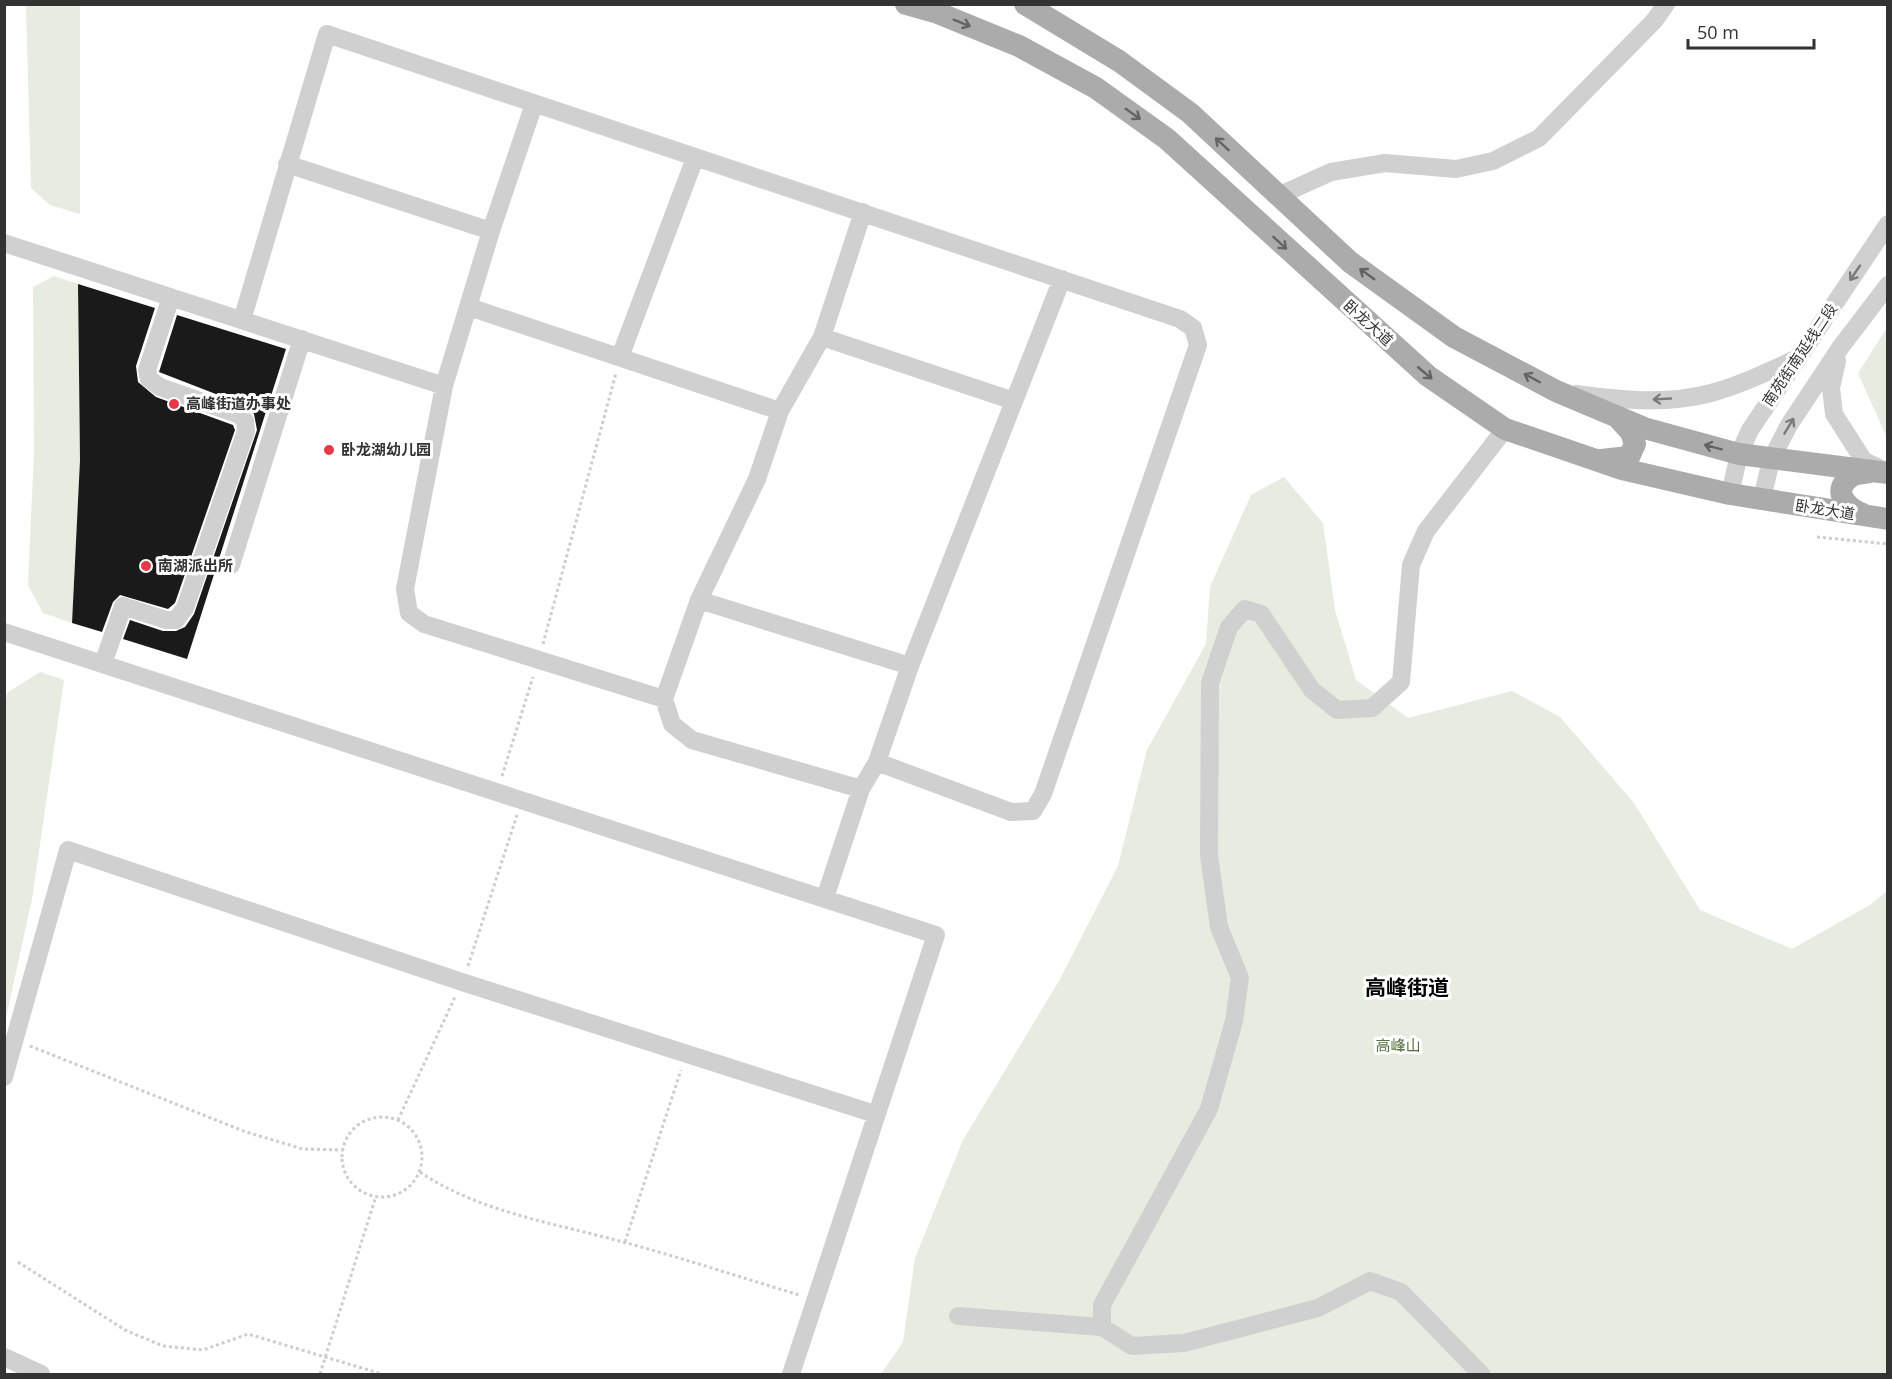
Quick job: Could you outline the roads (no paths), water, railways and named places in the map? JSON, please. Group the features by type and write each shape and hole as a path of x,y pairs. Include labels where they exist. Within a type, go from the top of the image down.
{"main road":[{"name":"卧龙大道","path":"906,4 938,13 1018,46 1114,101 1167,139 1428,376 1505,429 1596,461 1730,494 1881,519"},
{"path":"1024,4 1119,61 1190,113 1350,262 1454,337 1556,391 1618,419 1739,454 1771,460 1883,472"},
{"path":"1596,461 1629,457 1635,444 1631,432 1618,419"},
{"path":"1881,519 1846,506 1842,497 1844,486 1852,476 1883,472"}],"street":[{"path":"1278,196 1331,172 1385,163 1456,169 1493,161 1539,138 1653,21 1666,4"},
{"path":"242,320 286,164 327,34 1180,319 1193,328 1198,345 1043,794 1033,811 1011,812 877,762"},
{"path":"534,104 491,231 444,386 405,589 409,613 424,624 664,699"},
{"path":"620,357 695,158"},
{"path":"286,164 491,231"},
{"path":"861,789 693,740 672,724 664,699 699,600 757,479 780,411 822,337 863,212"},
{"name":"南苑街南延线二段","path":"1730,494 1739,454 1750,430 1887,224"},
{"path":"4,243 444,386"},
{"path":"825,898 861,789 877,762 910,666 1062,279"},
{"name":"南苑街南延线二段","path":"1762,499 1771,460 1789,425 1840,348 1887,285"},
{"path":"104,664 123,606 166,620 176,620 185,608 246,431 245,421 240,415 160,387 149,379 147,370 171,297"},
{"path":"469,307 780,411"},
{"path":"822,337 1014,401"},
{"path":"231,565 302,339"},
{"path":"1840,348 1831,388 1834,414 1864,461 1883,472"},
{"path":"1556,391 1626,400 1666,399 1710,393 1752,379 1798,358"},
{"path":"1102,1327 1102,1305 1209,1109 1234,1021 1240,978 1219,927 1209,855 1210,683 1228,627 1245,609 1261,614 1312,690 1337,710 1372,708 1401,682 1411,565 1426,531 1505,429"},
{"path":"699,600 910,666"},
{"path":"4,633 936,935 791,1374"},
{"path":"4,1077 68,850 462,982 875,1114"},
{"path":"957,1316 1102,1327 1132,1346 1184,1343 1318,1308 1370,1281 1401,1292 1481,1374"},
{"path":"4,1357 41,1374"}],"place":[{"name":"高峰街道办事处","path":"174,404"},
{"name":"卧龙湖幼儿园","path":"329,450"},
{"name":"南湖派出所","path":"146,566"}],"district":[{"name":"高峰街道","path":"1407,988"}],"park label":[{"name":"高峰山","path":"1398,1046"}]}
